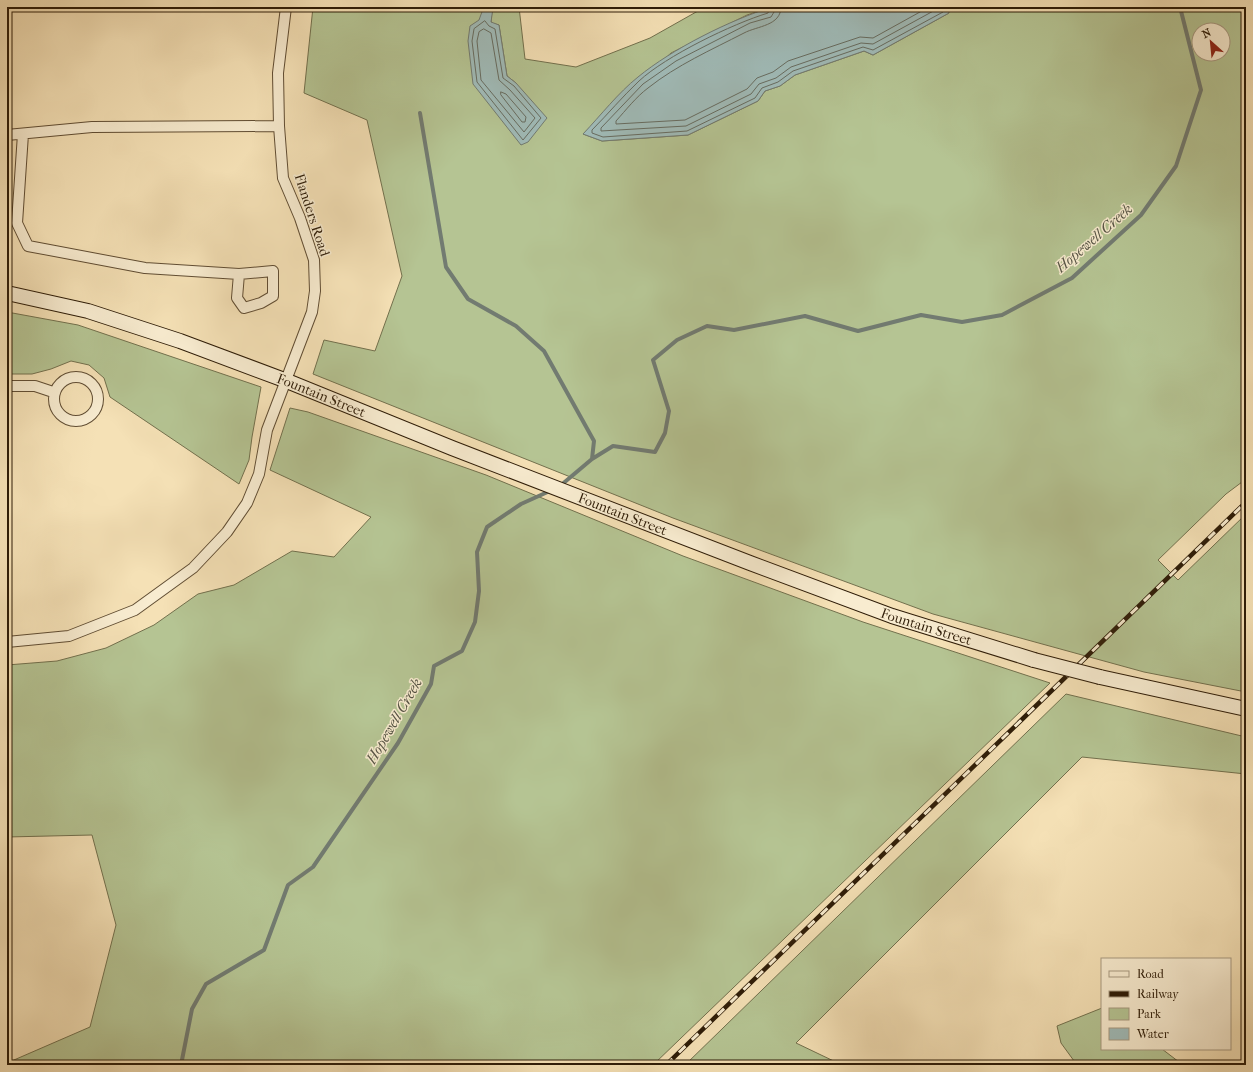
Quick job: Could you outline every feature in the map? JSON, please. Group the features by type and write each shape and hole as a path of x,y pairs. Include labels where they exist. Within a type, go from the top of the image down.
{"main road":[{"name":"Fountain Street","path":"7,293 39,299 111,318 180,341 287,380 452,448 892,616 1034,660 1100,677 1246,709"}],"street":[{"name":"Flanders Road","path":"7,642 69,636 135,610 193,568 227,532 247,503 259,474 267,430 312,312 315,291 314,260 300,218 283,178 279,126 278,73 286,7"},
{"path":"7,135 92,128 279,126"},
{"path":"23,134 17,223 28,246 145,268 239,274 273,271 273,296 261,303 244,308 237,298 239,274"},
{"path":"79,376 93,384 99,399 94,414 80,422 64,420 54,408 54,392 64,379 79,376"},
{"path":"7,386 35,386 54,392"}],"green space":[{"path":"313,7 519,7 525,59 576,67 650,38 705,7 772,7 747,15 671,53 583,134 602,141 688,135 758,101 765,91 780,86 795,75 864,51 873,55 949,13 947,7 1246,7 1246,479 1226,494 1158,560 1178,580 1246,514 1246,692 1144,672 933,614 673,518 313,374 324,340 375,351 402,276 367,120 304,93","holes":["483,9 492,9 491,23 499,25 507,76 516,83 521,145"]},
{"path":"7,312 78,325 261,387 249,460 239,484 110,397 104,378 89,365 71,361 51,369 32,374 7,374"},
{"path":"290,408 308,412 486,475 683,556 863,622 1050,683 653,1065 7,1065 7,1063 90,1027 116,925 92,835 7,837 7,665 57,661 106,648 154,625 198,594 234,585 292,551 334,557 371,517 270,470"},
{"path":"1066,694 1246,737 1246,774 1082,757 796,1043 842,1065 685,1065"},
{"path":"1101,1008 1101,1050 1163,1050 1183,1065 1077,1065 1061,1043 1057,1026"}],"water":[{"path":"772,7 947,7 949,13 873,55 864,51 795,75 780,86 765,91 758,101 688,135 602,141 583,134 624,90 652,66 684,46 720,27"},
{"path":"493,8 491,22 499,25 507,76 516,83 547,118 528,142 521,145 473,84 468,41 470,26 479,20 483,9"}],"waterway":[{"name":"Hopewell Creek","path":"560,486 592,459 613,446 655,452 665,433 669,411 653,360 677,340 707,326 734,330 805,316 858,331 921,315 962,322 1002,315 1072,278 1141,215 1176,166 1201,90 1180,7"},
{"path":"420,113 446,267 468,299 516,326 544,351 594,441 592,459"},
{"name":"Hopewell Creek","path":"181,1065 192,1009 206,984 264,950 288,885 313,867 398,743 431,684 434,666 462,651 475,622 479,591 477,552 487,527 521,504 552,490"}],"railway":[{"path":"666,1065 1246,502"}]}
